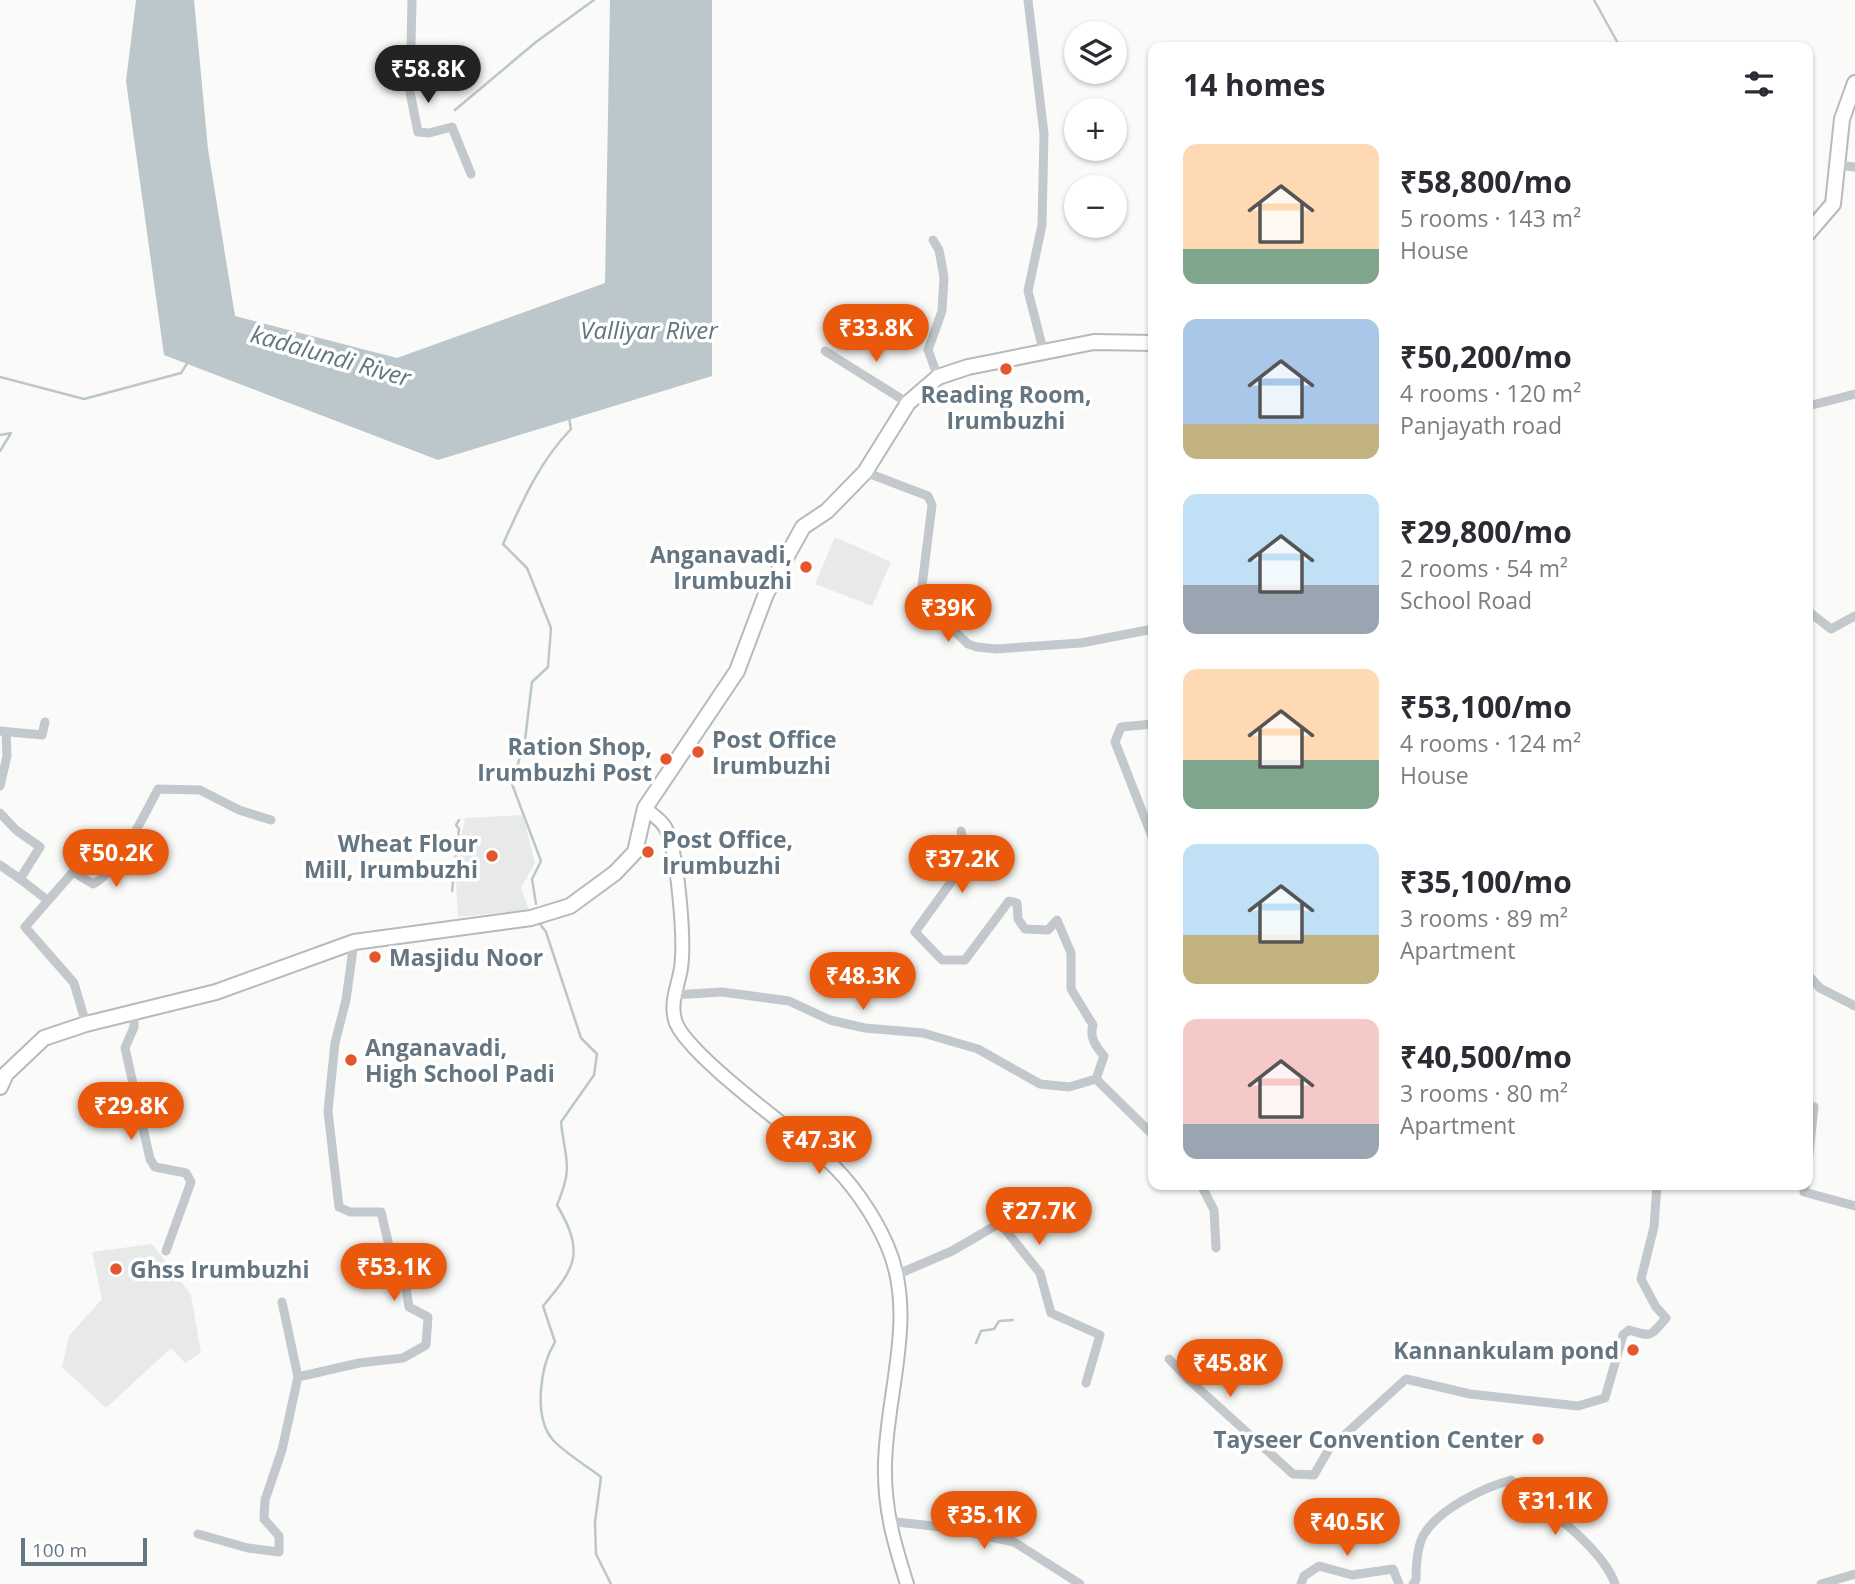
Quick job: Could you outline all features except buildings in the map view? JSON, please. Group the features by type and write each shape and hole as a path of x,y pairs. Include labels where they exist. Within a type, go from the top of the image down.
{"main road":[{"path":"1813,227 1833,204 1842,119 1855,83"},
{"path":"0,1087 6,1074 44,1038 86,1024 239,985 354,942 444,927 531,918 570,906 615,873 635,852 645,808 737,671 766,594 803,527 827,511 865,472 908,404 938,377 968,367 1094,342 1148,343"},
{"path":"645,808 664,826 677,882 681,968 673,995 675,1022 691,1044 742,1093 775,1115 827,1160 866,1207 887,1246 900,1300 900,1329 885,1464 887,1521 907,1584"}],"street":[{"path":"412,0 410,92 418,132 429,133 452,127 471,174"},
{"path":"1028,0 1044,134 1042,225 1028,291 1044,353"},
{"path":"1838,165 1855,167"},
{"path":"933,240 939,250 944,277 942,311 928,350 938,377"},
{"path":"825,351 908,404"},
{"path":"1813,405 1855,394"},
{"path":"865,472 928,496 932,505 921,594 925,603 968,644 996,649 1081,643 1148,630"},
{"path":"1813,616 1825,628 1831,629 1855,616"},
{"path":"0,786 7,756 3,732 42,735 45,722"},
{"path":"1148,724 1121,727 1115,742 1148,826"},
{"path":"86,1024 74,983 24,927 46,899 74,872 93,884 104,880 121,858 158,789 200,790 239,810 271,820"},
{"path":"0,813 16,830 40,847 20,879"},
{"path":"961,831 967,860 915,932 942,960 965,960 1009,901 1017,903 1018,919 1025,929 1048,930 1057,920 1072,953 1071,989 1093,1025 1091,1032 1104,1056 1096,1079"},
{"path":"0,865 46,899"},
{"path":"298,1377 359,1363 403,1358 426,1345 428,1317 410,1307 404,1275 391,1254 381,1212 350,1212 340,1207 337,1193 328,1111 335,1043 346,1000 354,942"},
{"path":"1813,981 1820,989 1855,1006"},
{"path":"673,995 722,992 789,1001 830,1020 865,1028 923,1033 978,1049 1040,1084 1069,1087 1096,1079"},
{"path":"134,1012 134,1027 125,1048 150,1159 155,1167 186,1173 191,1182 166,1251"},
{"path":"1096,1079 1148,1130"},
{"path":"1204,1190 1214,1210 1216,1248"},
{"path":"1169,1359 1293,1474 1314,1475 1329,1449 1406,1379 1470,1394 1578,1406 1605,1398 1623,1335 1629,1330 1646,1336 1653,1334 1666,1318 1641,1279 1654,1227 1657,1190"},
{"path":"1804,1190 1855,1206"},
{"path":"896,1275 952,1251 1000,1223 1040,1273 1051,1314 1100,1335 1086,1383"},
{"path":"198,1534 248,1548 279,1552 279,1536 264,1519 265,1500 282,1450 298,1377 282,1303"},
{"path":"1413,1584 1416,1580 1423,1536 1439,1518 1469,1495 1511,1480 1572,1532 1610,1569 1615,1584"},
{"path":"887,1521 950,1528 1014,1542 1080,1584"},
{"path":"1301,1584 1304,1576 1319,1566 1352,1575 1393,1569 1399,1584"},
{"path":"1821,1584 1855,1574"}],"shaded area":[{"path":"835,537 891,562 872,606 815,584"},
{"path":"523,815 535,863 521,888 529,910 458,917 455,866 465,818"},
{"path":"152,1244 191,1295 201,1353 185,1363 171,1348 106,1408 62,1367 69,1336 102,1299 92,1252"}],"water":[{"name":"Valliyar River","path":"136,0 194,0 208,149 235,316 397,358 605,283 610,0 712,0 712,376 438,460 164,355 126,81"}],"waterway":[{"path":"455,110 536,42 594,0"},
{"path":"1594,0 1617,42"},
{"path":"0,377 84,399 181,373 188,362"},
{"path":"536,904 532,879 541,861 512,784 525,740 532,682 548,667 551,628 527,568 503,544 540,469 571,429 569,418"},
{"path":"0,435 11,433 0,451"},
{"path":"452,891 459,829 456,825 459,820"},
{"path":"540,924 546,932 581,1038 597,1054 594,1075 561,1122 567,1171 557,1205 566,1222 574,1248 569,1270 543,1306 555,1342 543,1377 541,1405 547,1430 553,1440 601,1477 595,1522 596,1554 611,1584"},
{"path":"976,1343 981,1331 994,1329 999,1321 1013,1320"}],"place":[{"name":"Reading Room, Irumbuzhi","path":"1006,369"},
{"name":"Anganavadi, Irumbuzhi","path":"806,567"},
{"name":"Post Office Irumbuzhi","path":"698,752"},
{"name":"Ration Shop, Irumbuzhi Post","path":"666,759"},
{"name":"Post Office, Irumbuzhi","path":"648,852"},
{"name":"Wheat Flour Mill, Irumbuzhi","path":"492,856"},
{"name":"Masjidu Noor","path":"375,957"},
{"name":"Anganavadi, High School Padi","path":"351,1060"},
{"name":"Ghss Irumbuzhi","path":"116,1269"},
{"name":"Kannankulam pond","path":"1633,1350"},
{"name":"Tayseer Convention Center","path":"1538,1439"}],"water label":[{"name":"kadalundi River","path":"331,355"}]}
